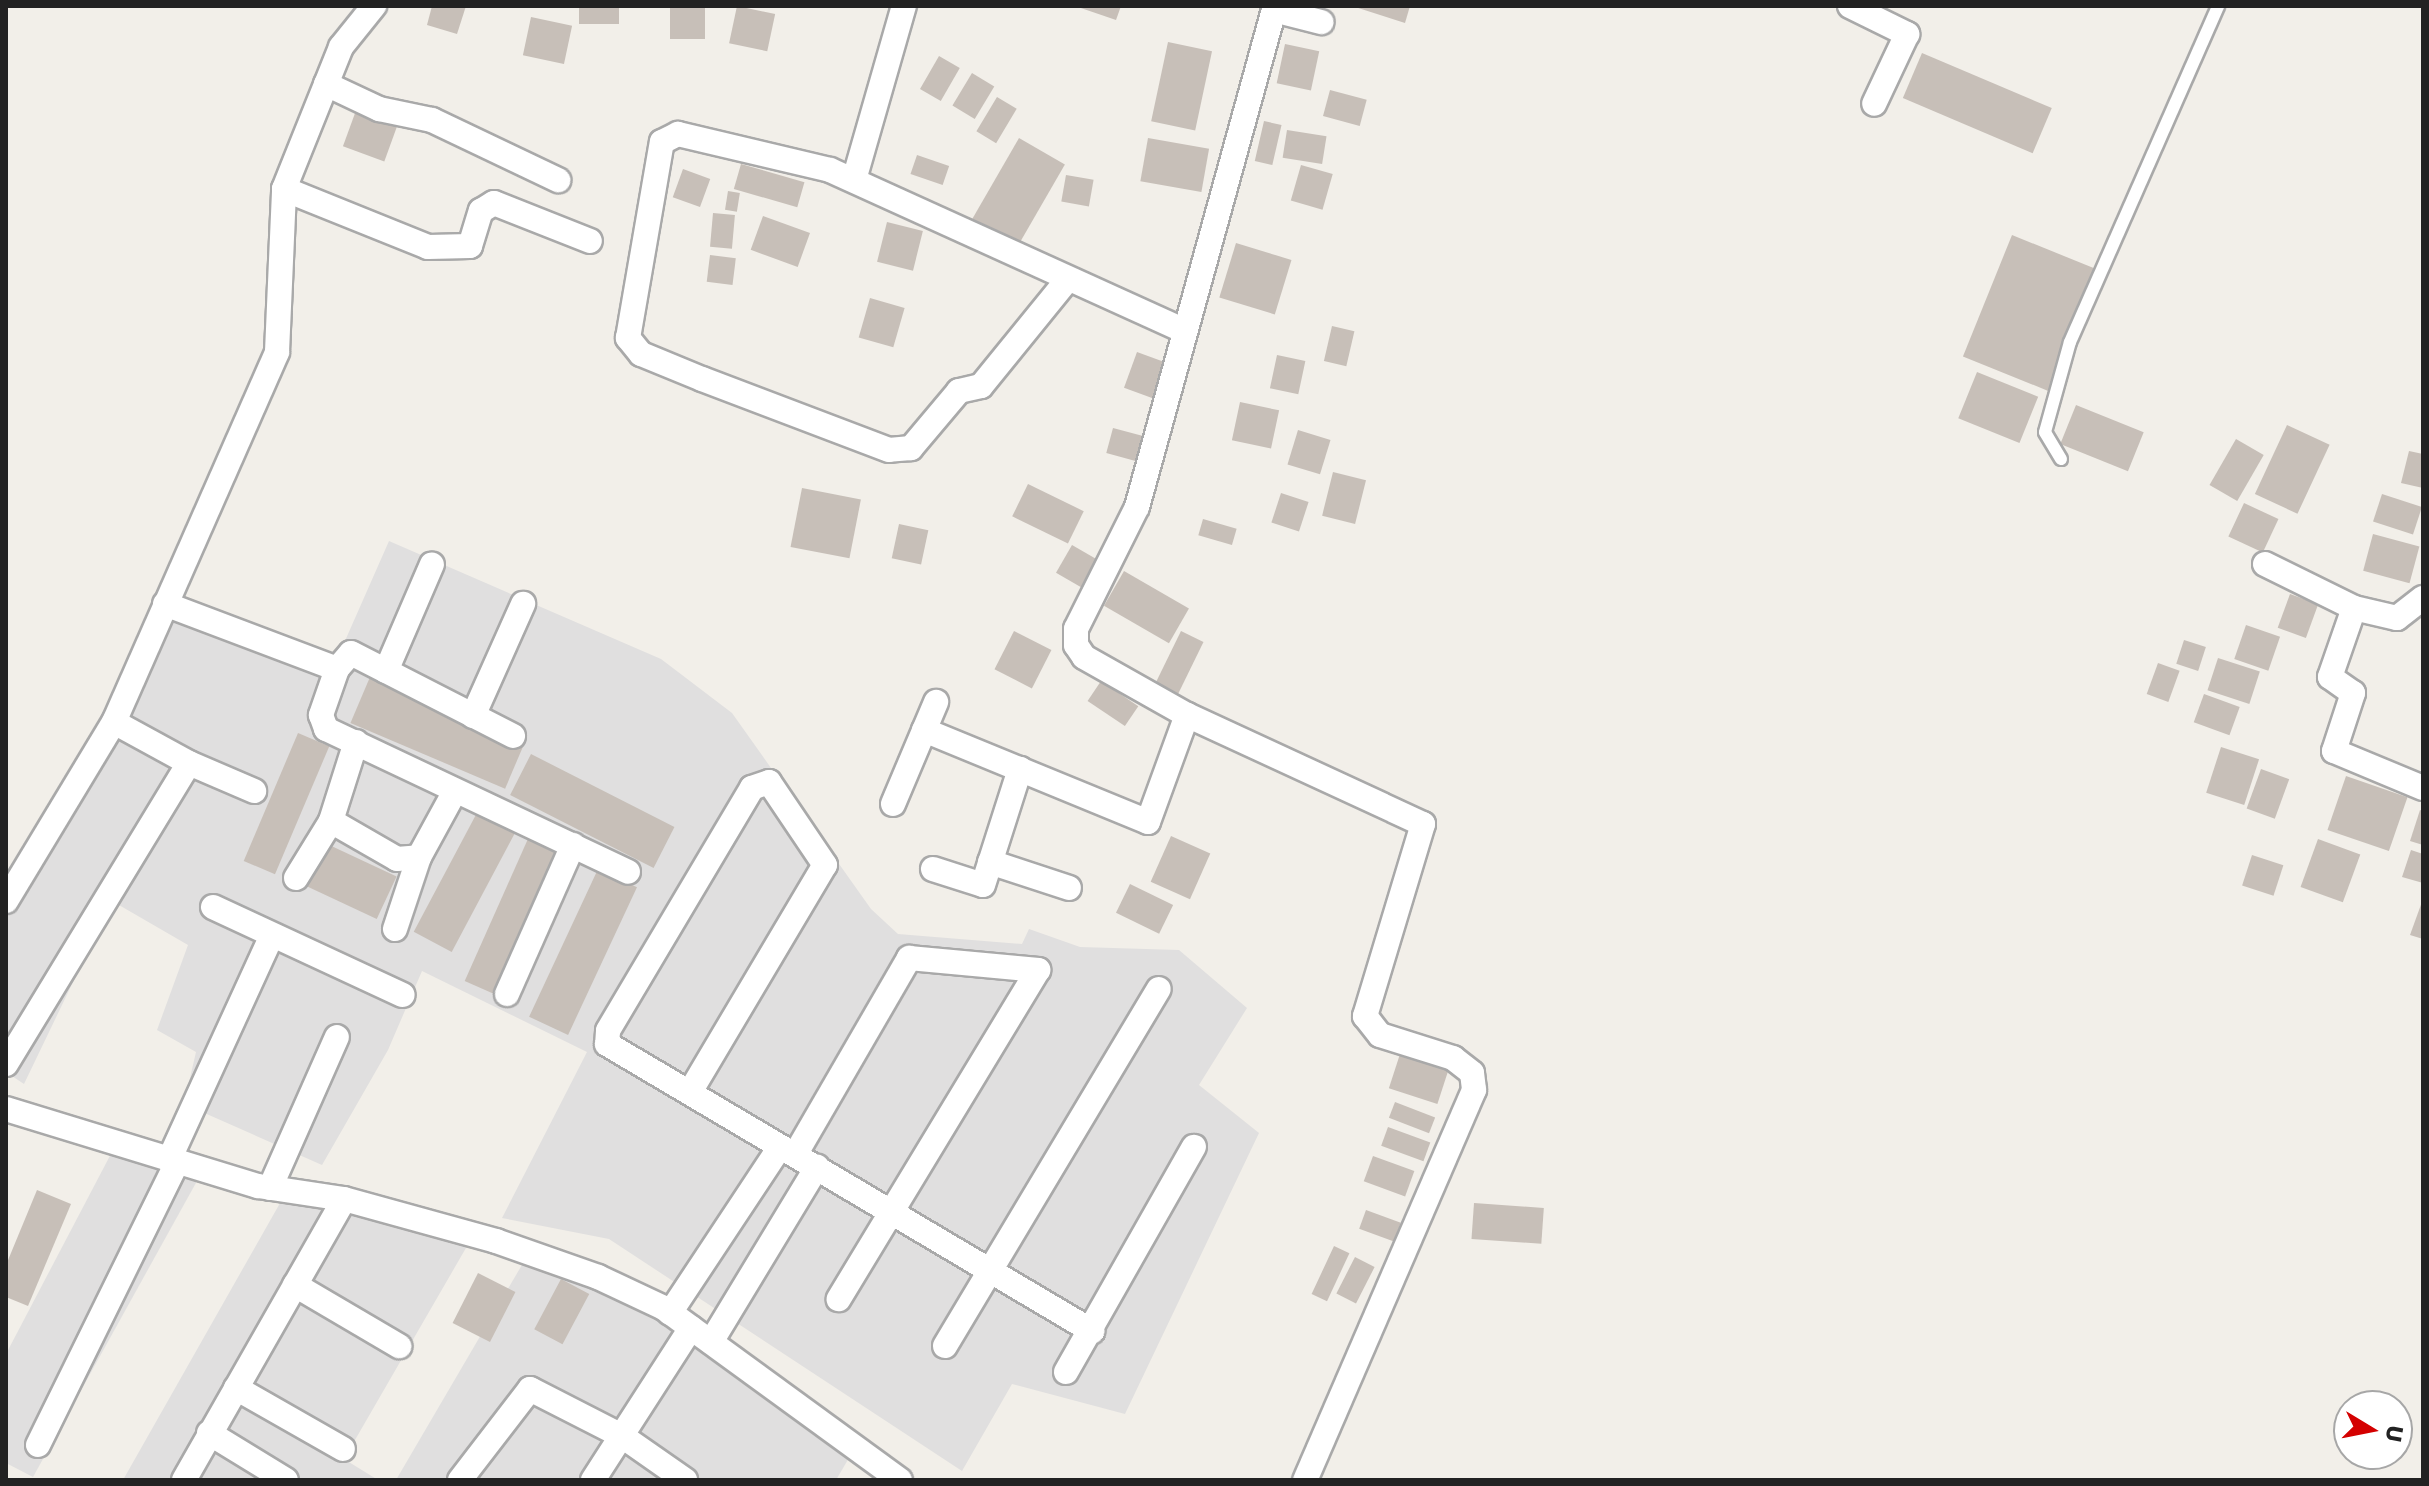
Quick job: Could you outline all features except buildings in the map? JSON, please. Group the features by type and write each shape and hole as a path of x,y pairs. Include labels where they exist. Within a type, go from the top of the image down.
{"street":[{"path":"6,901 114,722 277,352 284,189 341,47 374,6"},
{"path":"854,180 904,6"},
{"path":"1850,6 1907,34 1874,104"},
{"path":"1305,1480 1459,1132 1474,1090 1472,1073 1453,1058 1380,1035 1365,1016 1423,824 1187,715 1084,657 1076,645 1076,629 1137,507 1181,329 1275,8 1321,22"},
{"path":"326,84 404,117 432,120 558,180"},
{"path":"1068,279 981,386 959,391 911,448 889,450 702,379 641,354 628,338 667,135 854,180 1181,329"},
{"path":"284,189 428,247 470,246 481,211 494,203 590,241"},
{"path":"386,671 432,564"},
{"path":"2265,564 2354,608 2397,618 2423,598"},
{"path":"165,604 337,669"},
{"path":"473,716 523,604"},
{"path":"2354,608 2330,677 2353,693 2334,751 2423,788"},
{"path":"513,736 351,653 337,669 320,723 455,791 628,872"},
{"path":"893,804 936,702"},
{"path":"924,730 1148,822 1187,715"},
{"path":"114,722 189,763 254,791"},
{"path":"296,878 331,821 356,742"},
{"path":"6,1064 189,763"},
{"path":"933,869 983,885 1020,769"},
{"path":"690,1092 825,865 769,782 752,788 608,1031 614,1053 690,1092 1092,1331"},
{"path":"395,929 419,857 455,791"},
{"path":"331,821 397,859 419,857"},
{"path":"507,994 573,845"},
{"path":"990,862 1069,888"},
{"path":"213,907 403,995"},
{"path":"38,1445 173,1162 272,935"},
{"path":"670,1313 787,1151 909,958 1032,965 1038,979 839,1299"},
{"path":"945,1346 1159,989"},
{"path":"270,1188 337,1037"},
{"path":"6,1109 173,1162 270,1188 344,1199 496,1241 670,1313 900,1480"},
{"path":"1066,1372 1194,1147"},
{"path":"711,1342 817,1167"},
{"path":"184,1480 344,1199"},
{"path":"295,1285 399,1346"},
{"path":"593,1480 691,1328"},
{"path":"236,1388 343,1449"},
{"path":"460,1480 530,1389 622,1436 685,1480"},
{"path":"209,1433 286,1480"}],"lane":[{"path":"2061,459 2045,432 2070,342 2218,6"}],"shaded area":[{"path":"389,541 661,659 732,713 871,909 898,934 1022,944 1029,929 1080,947 1179,950 1247,1008 1199,1085 1259,1133 1125,1414 1012,1384 962,1471 609,1239 502,1218 587,1052 422,971 388,1050 322,1165 184,1104 196,1052 157,1030 188,945 112,901 24,1084 6,1072 6,907 150,674 183,601 337,659"},
{"path":"113,1150 202,1172 33,1477 6,1463 6,1354"},
{"path":"288,1189 470,1241 344,1459 378,1480 123,1480"},
{"path":"526,1258 669,1323 856,1446 836,1480 396,1480"}]}
